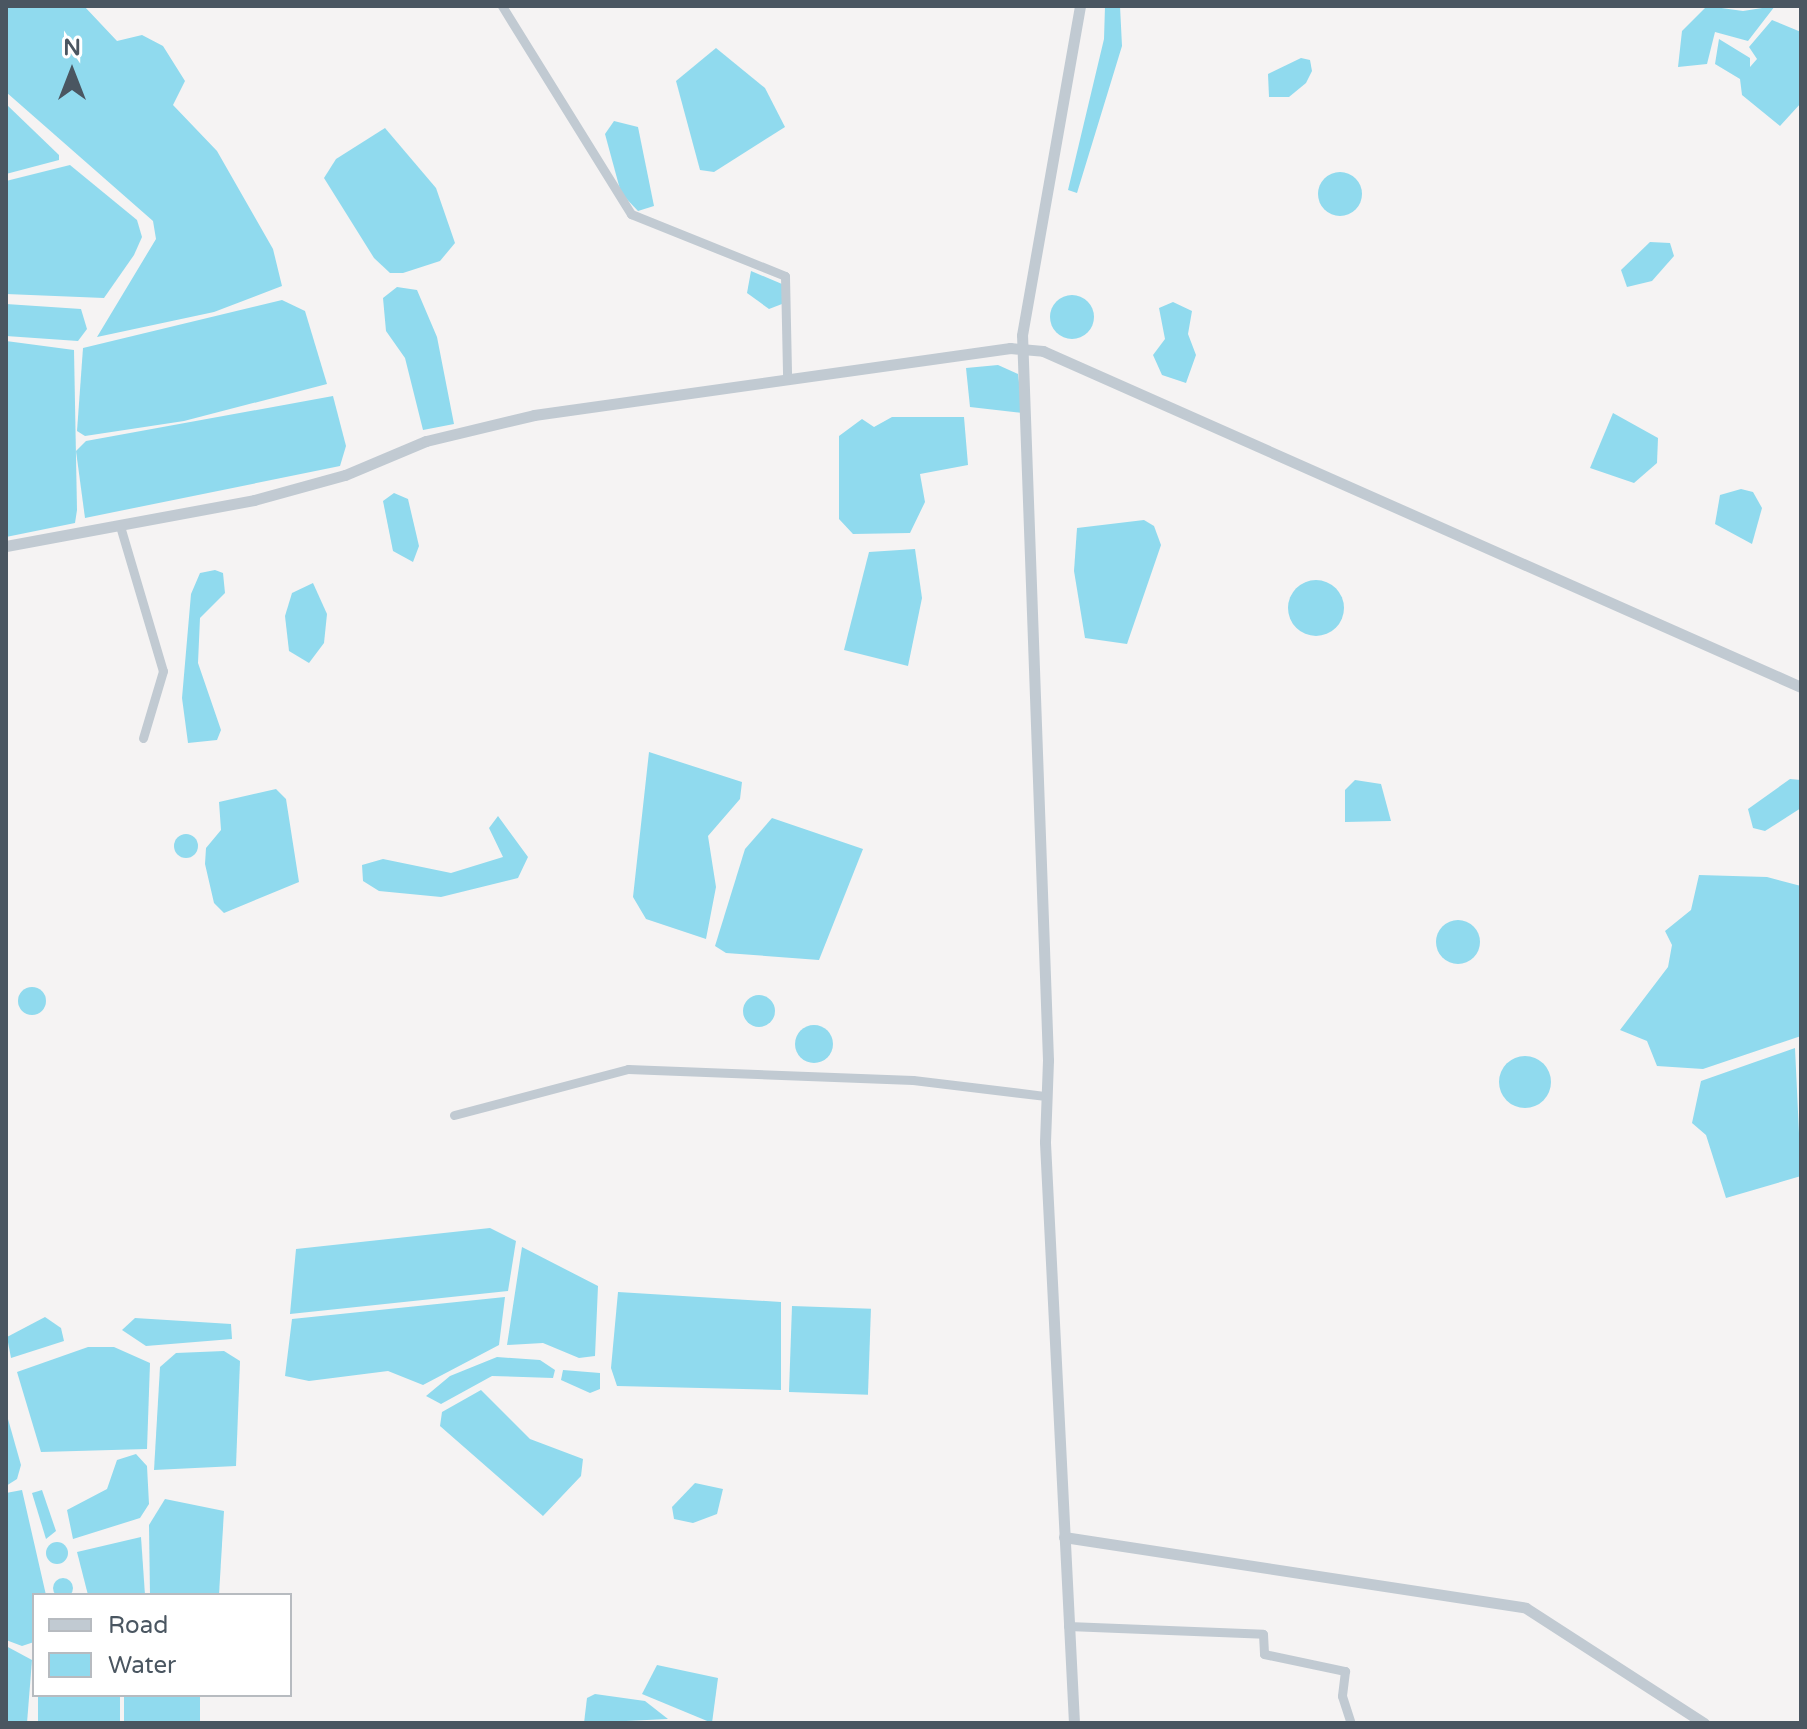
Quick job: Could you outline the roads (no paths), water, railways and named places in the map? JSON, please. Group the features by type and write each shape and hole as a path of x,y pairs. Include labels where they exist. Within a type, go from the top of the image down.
{"street":[{"path":"502,6 631,214 785,276 787,375"},
{"path":"1074,1723 1046,1096 1026,350 1022,335 1080,6"},
{"path":"6,546 286,492 426,441 534,415 787,375 1026,350 1801,687"},
{"path":"120,526 163,671 143,738"},
{"path":"454,1115 628,1069 913,1080 1046,1096"},
{"path":"1064,1537 1526,1608 1704,1723"},
{"path":"1068,1626 1263,1634 1264,1654 1345,1671 1342,1696 1351,1723"}],"water":[{"path":"6,6 84,6 117,41 142,35 163,46 185,81 173,105 217,151 273,249 282,286 214,312 97,337 156,239 153,221 6,92"},
{"path":"1105,6 1120,6 1122,46 1077,193 1068,190 1104,39"},
{"path":"1707,6 1743,11 1775,6 1748,41 1715,32 1707,64 1678,67 1682,31"},
{"path":"1772,20 1801,32 1801,103 1780,126 1742,95 1740,79 1715,64 1719,39 1750,58 1750,67 1757,59 1749,47"},
{"path":"716,48 765,88 785,127 714,172 700,170 676,81"},
{"path":"1301,58 1310,60 1312,71 1306,83 1289,97 1269,97 1268,74"},
{"path":"6,104 59,155 59,160 6,174"},
{"path":"614,121 638,127 654,206 638,211 621,193 605,134"},
{"path":"385,128 436,188 455,243 440,261 403,273 390,273 374,258 324,178 336,159"},
{"path":"70,165 137,220 142,237 134,255 104,298 6,294 6,181"},
{"path":"1340,172 1356,178 1362,194 1356,210 1340,216 1324,210 1318,194 1324,178"},
{"path":"1650,242 1670,243 1674,256 1652,281 1627,287 1621,270"},
{"path":"751,271 782,284 782,304 769,309 747,293"},
{"path":"397,287 417,290 437,337 454,424 423,430 405,358 386,331 383,298"},
{"path":"1072,295 1088,301 1094,317 1088,333 1072,339 1056,333 1050,317 1056,301"},
{"path":"282,300 305,311 327,384 184,421 85,436 77,431 83,348"},
{"path":"1173,302 1192,311 1188,334 1196,355 1186,383 1162,375 1153,355 1165,339 1159,308"},
{"path":"6,304 81,309 87,329 78,341 6,336"},
{"path":"6,341 74,350 77,510 75,523 6,537"},
{"path":"998,365 1018,374 1023,413 970,407 966,368"},
{"path":"333,396 346,446 340,466 85,518 76,451 86,441"},
{"path":"1613,413 1658,438 1657,463 1634,483 1590,468"},
{"path":"892,417 964,417 968,465 920,474 925,502 910,533 853,534 839,519 839,436 862,419 874,427"},
{"path":"1741,489 1753,492 1762,508 1752,544 1715,524 1720,495"},
{"path":"394,493 408,499 419,546 413,562 393,551 383,501"},
{"path":"1144,520 1154,526 1161,545 1127,644 1085,638 1074,571 1077,528"},
{"path":"915,549 922,598 908,666 844,650 869,552"},
{"path":"215,570 223,573 225,593 200,618 198,663 221,730 217,740 188,743 182,698 191,594 200,573"},
{"path":"1316,580 1336,588 1344,608 1336,628 1316,636 1296,628 1288,608 1296,588"},
{"path":"313,583 327,614 324,643 309,663 289,651 285,616 292,593"},
{"path":"649,752 742,782 740,799 708,836 716,887 706,939 646,919 633,897"},
{"path":"1790,779 1801,780 1801,808 1765,831 1753,828 1748,809"},
{"path":"1355,780 1381,784 1391,821 1345,822 1345,790"},
{"path":"276,789 286,799 299,882 224,913 214,903 205,864 206,848 221,830 219,802"},
{"path":"498,816 528,857 518,878 441,897 379,891 363,881 362,865 383,859 451,873 503,857 489,828"},
{"path":"772,818 863,849 819,960 726,953 715,946 745,849"},
{"path":"186,834 194,838 198,846 194,854 186,858 178,854 174,846 178,838"},
{"path":"1699,875 1767,877 1801,886 1801,1036 1703,1069 1657,1066 1647,1041 1620,1030 1668,967 1672,945 1665,931 1691,910"},
{"path":"1458,920 1474,926 1480,942 1474,958 1458,964 1442,958 1436,942 1442,926"},
{"path":"32,987 42,991 46,1001 42,1011 32,1015 22,1011 18,1001 22,991"},
{"path":"759,995 770,1000 775,1011 770,1022 759,1027 748,1022 743,1011 748,1000"},
{"path":"814,1025 827,1031 833,1044 827,1057 814,1063 801,1057 795,1044 801,1031"},
{"path":"1795,1048 1801,1176 1726,1198 1706,1135 1692,1123 1701,1081"},
{"path":"1525,1056 1543,1064 1551,1082 1543,1100 1525,1108 1507,1100 1499,1082 1507,1064"},
{"path":"490,1228 516,1241 508,1291 290,1314 296,1249"},
{"path":"522,1247 598,1286 595,1356 579,1358 543,1343 507,1345"},
{"path":"618,1292 781,1302 781,1390 617,1386 611,1368"},
{"path":"505,1297 499,1345 423,1385 388,1371 309,1381 285,1376 292,1319"},
{"path":"792,1306 871,1309 868,1395 789,1392"},
{"path":"45,1317 61,1328 64,1341 11,1358 7,1337"},
{"path":"135,1318 231,1324 232,1339 146,1346 122,1330"},
{"path":"88,1347 114,1347 150,1363 147,1449 41,1452 17,1372"},
{"path":"224,1351 240,1361 236,1466 154,1470 160,1367 176,1353"},
{"path":"497,1357 540,1360 555,1370 553,1378 492,1376 441,1404 426,1396 450,1376"},
{"path":"563,1370 600,1373 600,1389 590,1393 561,1380"},
{"path":"481,1390 530,1439 583,1459 581,1476 543,1516 440,1426 442,1412"},
{"path":"6,1412 21,1465 17,1479 6,1486"},
{"path":"136,1454 147,1466 149,1504 140,1518 73,1539 67,1510 107,1489 117,1460"},
{"path":"695,1483 723,1489 717,1514 693,1523 674,1519 672,1507"},
{"path":"22,1490 46,1593 32,1593 32,1643 22,1646 6,1640 6,1493"},
{"path":"42,1490 56,1531 46,1539 32,1493"},
{"path":"165,1499 224,1511 219,1593 150,1593 149,1525"},
{"path":"141,1537 145,1593 87,1593 77,1552"},
{"path":"57,1542 65,1545 68,1553 65,1561 57,1564 49,1561 46,1553 49,1545"},
{"path":"59,1579 67,1579 72,1584 71,1593 54,1592 54,1584"},
{"path":"6,1646 32,1660 27,1723 6,1723"},
{"path":"657,1665 718,1678 712,1723 642,1694"},
{"path":"595,1694 645,1701 668,1719 584,1723 587,1698"},
{"path":"38,1697 120,1697 120,1723 38,1723"},
{"path":"124,1697 200,1697 200,1723 124,1723"}]}
